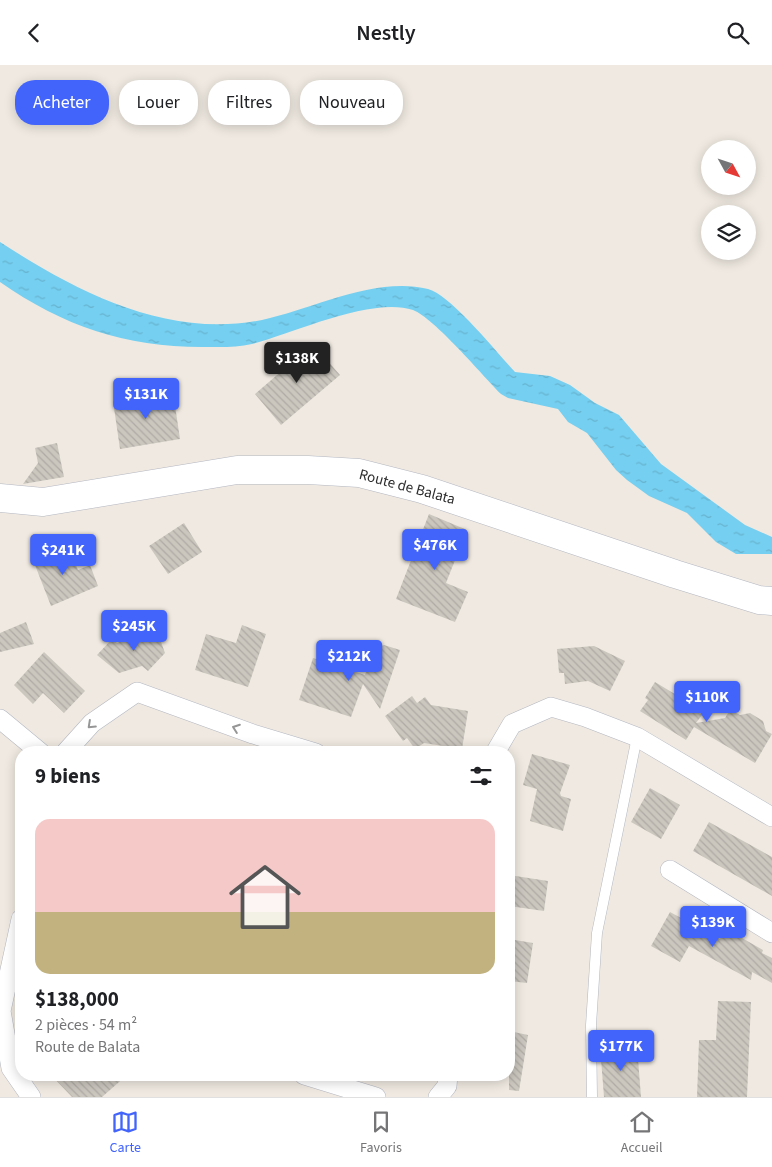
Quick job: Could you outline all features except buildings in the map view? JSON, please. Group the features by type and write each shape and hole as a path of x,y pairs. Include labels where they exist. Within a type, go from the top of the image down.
{"main road":[{"name":"Route de Balata","path":"0,498 43,502 237,470 308,470 359,473 422,489 675,574 759,600 772,601"}],"street":[{"path":"71,746 92,723 137,692 270,746"},
{"path":"499,746 512,724 551,707 585,717 637,737 772,817"},
{"path":"0,719 33,746"},
{"path":"670,870 772,933"},
{"path":"15,947 1,1011 11,1068 15,1074"},
{"path":"20,1081 31,1097"},
{"path":"324,1081 376,1097"},
{"path":"438,1097 447,1085 447,1081"}],"lane":[{"path":"592,1097 590,1025 597,933 637,737"}],"water":[{"path":"0,242 60,278 92,294 124,307 158,317 192,323 227,324 262,320 366,290 408,286 428,289 437,293 461,313 515,372 550,376 570,385 595,403 619,415 661,464 745,525 772,537 772,554 736,554 716,542 687,513 649,496 627,480 616,470 587,433 568,422 558,409 508,398 501,394 445,335 422,315 413,310 396,307 355,312 240,346 202,347 147,343 121,338 71,322 47,311 0,282"}]}
